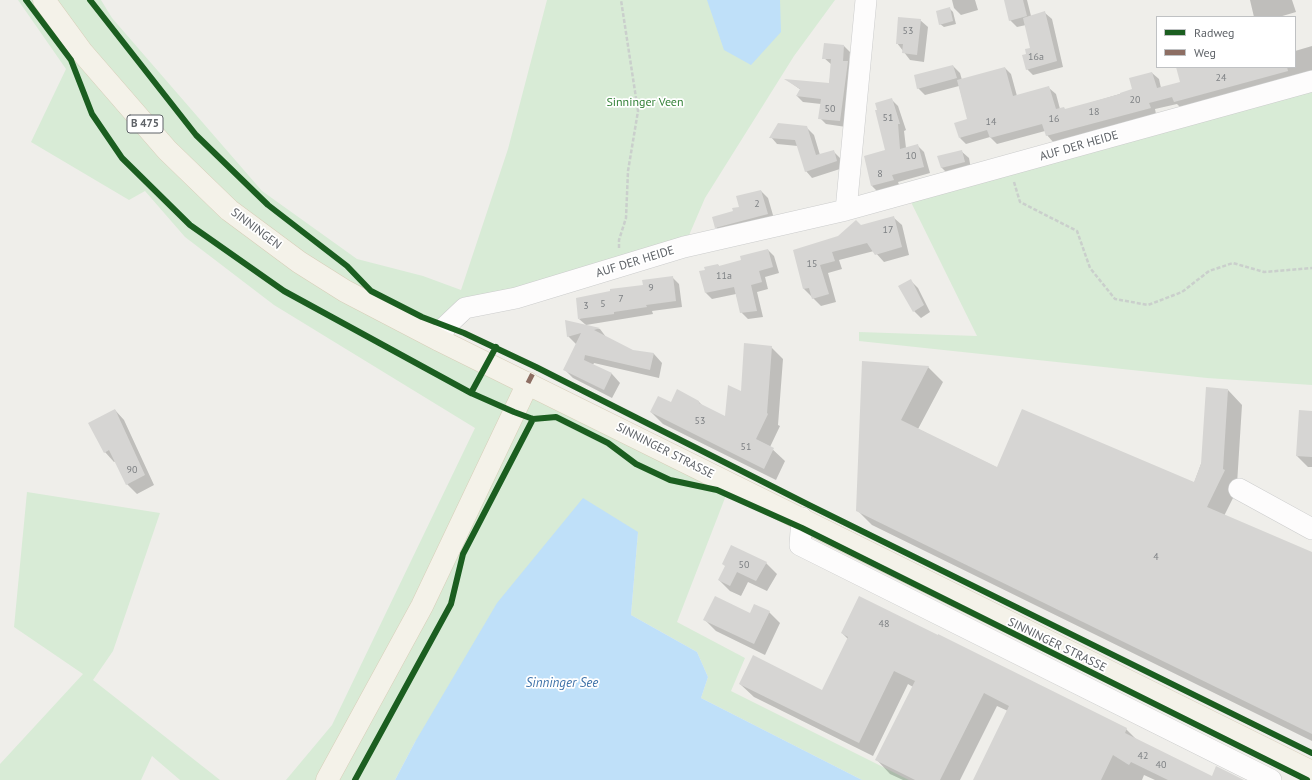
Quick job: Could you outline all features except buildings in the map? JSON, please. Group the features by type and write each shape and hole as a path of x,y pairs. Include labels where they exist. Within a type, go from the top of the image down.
{"main road":[{"name":"SINNINGEN","path":"44,0 82,52 167,150 229,210 299,262 345,291 438,340 528,383"},
{"name":"SINNINGER STRASSE","path":"528,383 1312,772"},
{"path":"327,780 422,606 528,383"}],"street":[{"path":"846,210 866,0"},
{"name":"AUF DER HEIDE","path":"438,340 446,326 465,308 516,298 684,247 846,210 1312,81"},
{"path":"1239,488 1312,529"},
{"name":"SINNINGER STRASSE","path":"802,518 800,545 1272,780"}],"path":[{"path":"621,0 638,111 628,171 626,218 619,240 621,266"},
{"path":"1008,166 1020,202 1077,231 1090,268 1115,299 1148,305 1182,292 1209,271 1233,263 1264,272 1312,268"}],"green space":[{"name":"Sinninger Veen","path":"18,0 101,0 112,18 262,191 357,259 423,276 461,290 508,149 547,0 835,0 794,56 705,198 684,247 465,308 439,340 730,485 677,622 745,658 731,691 909,780 862,780 701,698 708,677 697,652 631,615 638,532 415,742 395,780 286,780 332,725 475,428 274,305 185,237 145,191 129,200 31,142 66,69"},
{"path":"1312,81 1312,385 1207,378 859,341 859,332 977,336 907,194"},
{"path":"27,492 160,513 113,651 93,680 220,780 180,780 152,756 141,780 0,780 0,764 83,674 14,627"}],"water":[{"path":"707,0 780,0 781,32 751,65 724,50"},
{"name":"Sinninger See","path":"583,498 638,532 631,615 697,652 708,677 701,698 862,780 395,780 415,742 497,603"}],"marked path":[{"path":"528,383 536,367 534,366"}],"cycle path":[{"path":"26,0 71,60 92,114 122,158 190,225 284,291 471,393 533,419 556,417 608,443 636,464 670,480 717,490 802,528 1307,780"},
{"path":"90,0 196,135 268,205 347,266 371,291 422,317 464,333 536,367 809,505 1312,753"},
{"path":"471,393 496,347"},
{"path":"355,780 451,604 463,554 533,419"}]}
